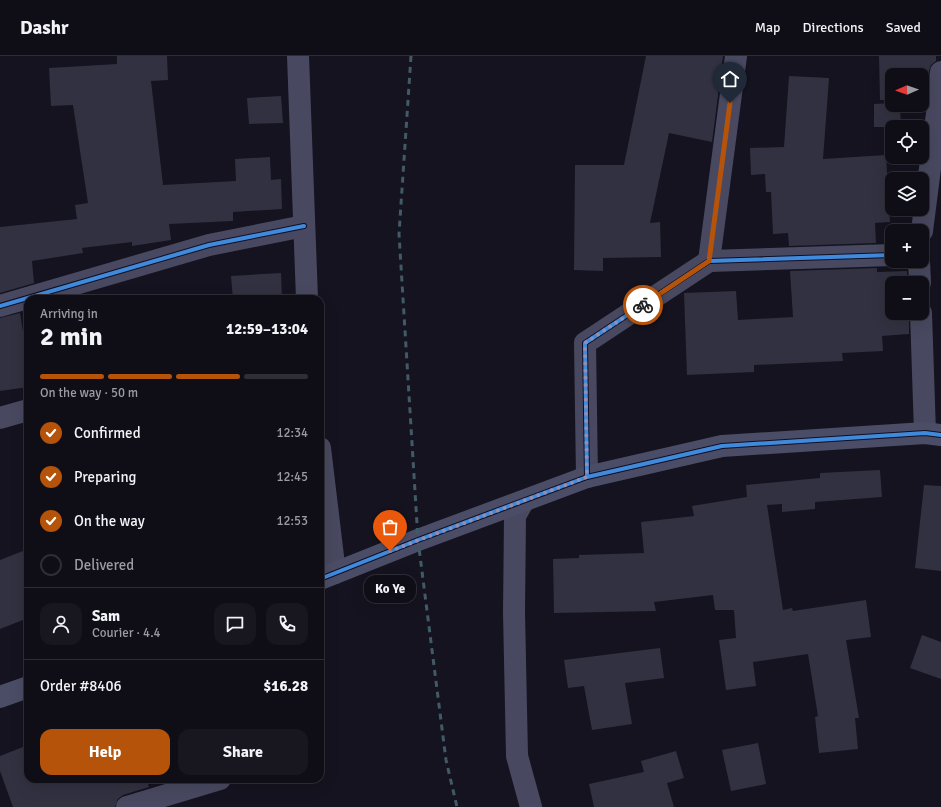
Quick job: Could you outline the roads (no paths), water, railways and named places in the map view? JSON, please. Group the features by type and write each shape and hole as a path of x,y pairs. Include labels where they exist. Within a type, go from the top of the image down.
{"street":[{"path":"298,56 307,295"},
{"path":"709,261 736,56"},
{"path":"923,224 941,72"},
{"path":"38,295 209,245 304,226"},
{"path":"587,477 585,343 709,261 885,255"},
{"path":"0,306 24,299"},
{"path":"324,521 327,576 418,540 587,477 722,446 933,434 922,320"},
{"path":"0,418 24,411"},
{"path":"523,502 515,516 514,612 517,756 531,807"},
{"path":"0,696 24,688"},
{"path":"127,807 207,783"}],"railway":[{"path":"411,56 399,234 418,540 446,760 457,807"}],"place":[{"name":"Ko Ye","path":"390,551"}]}
